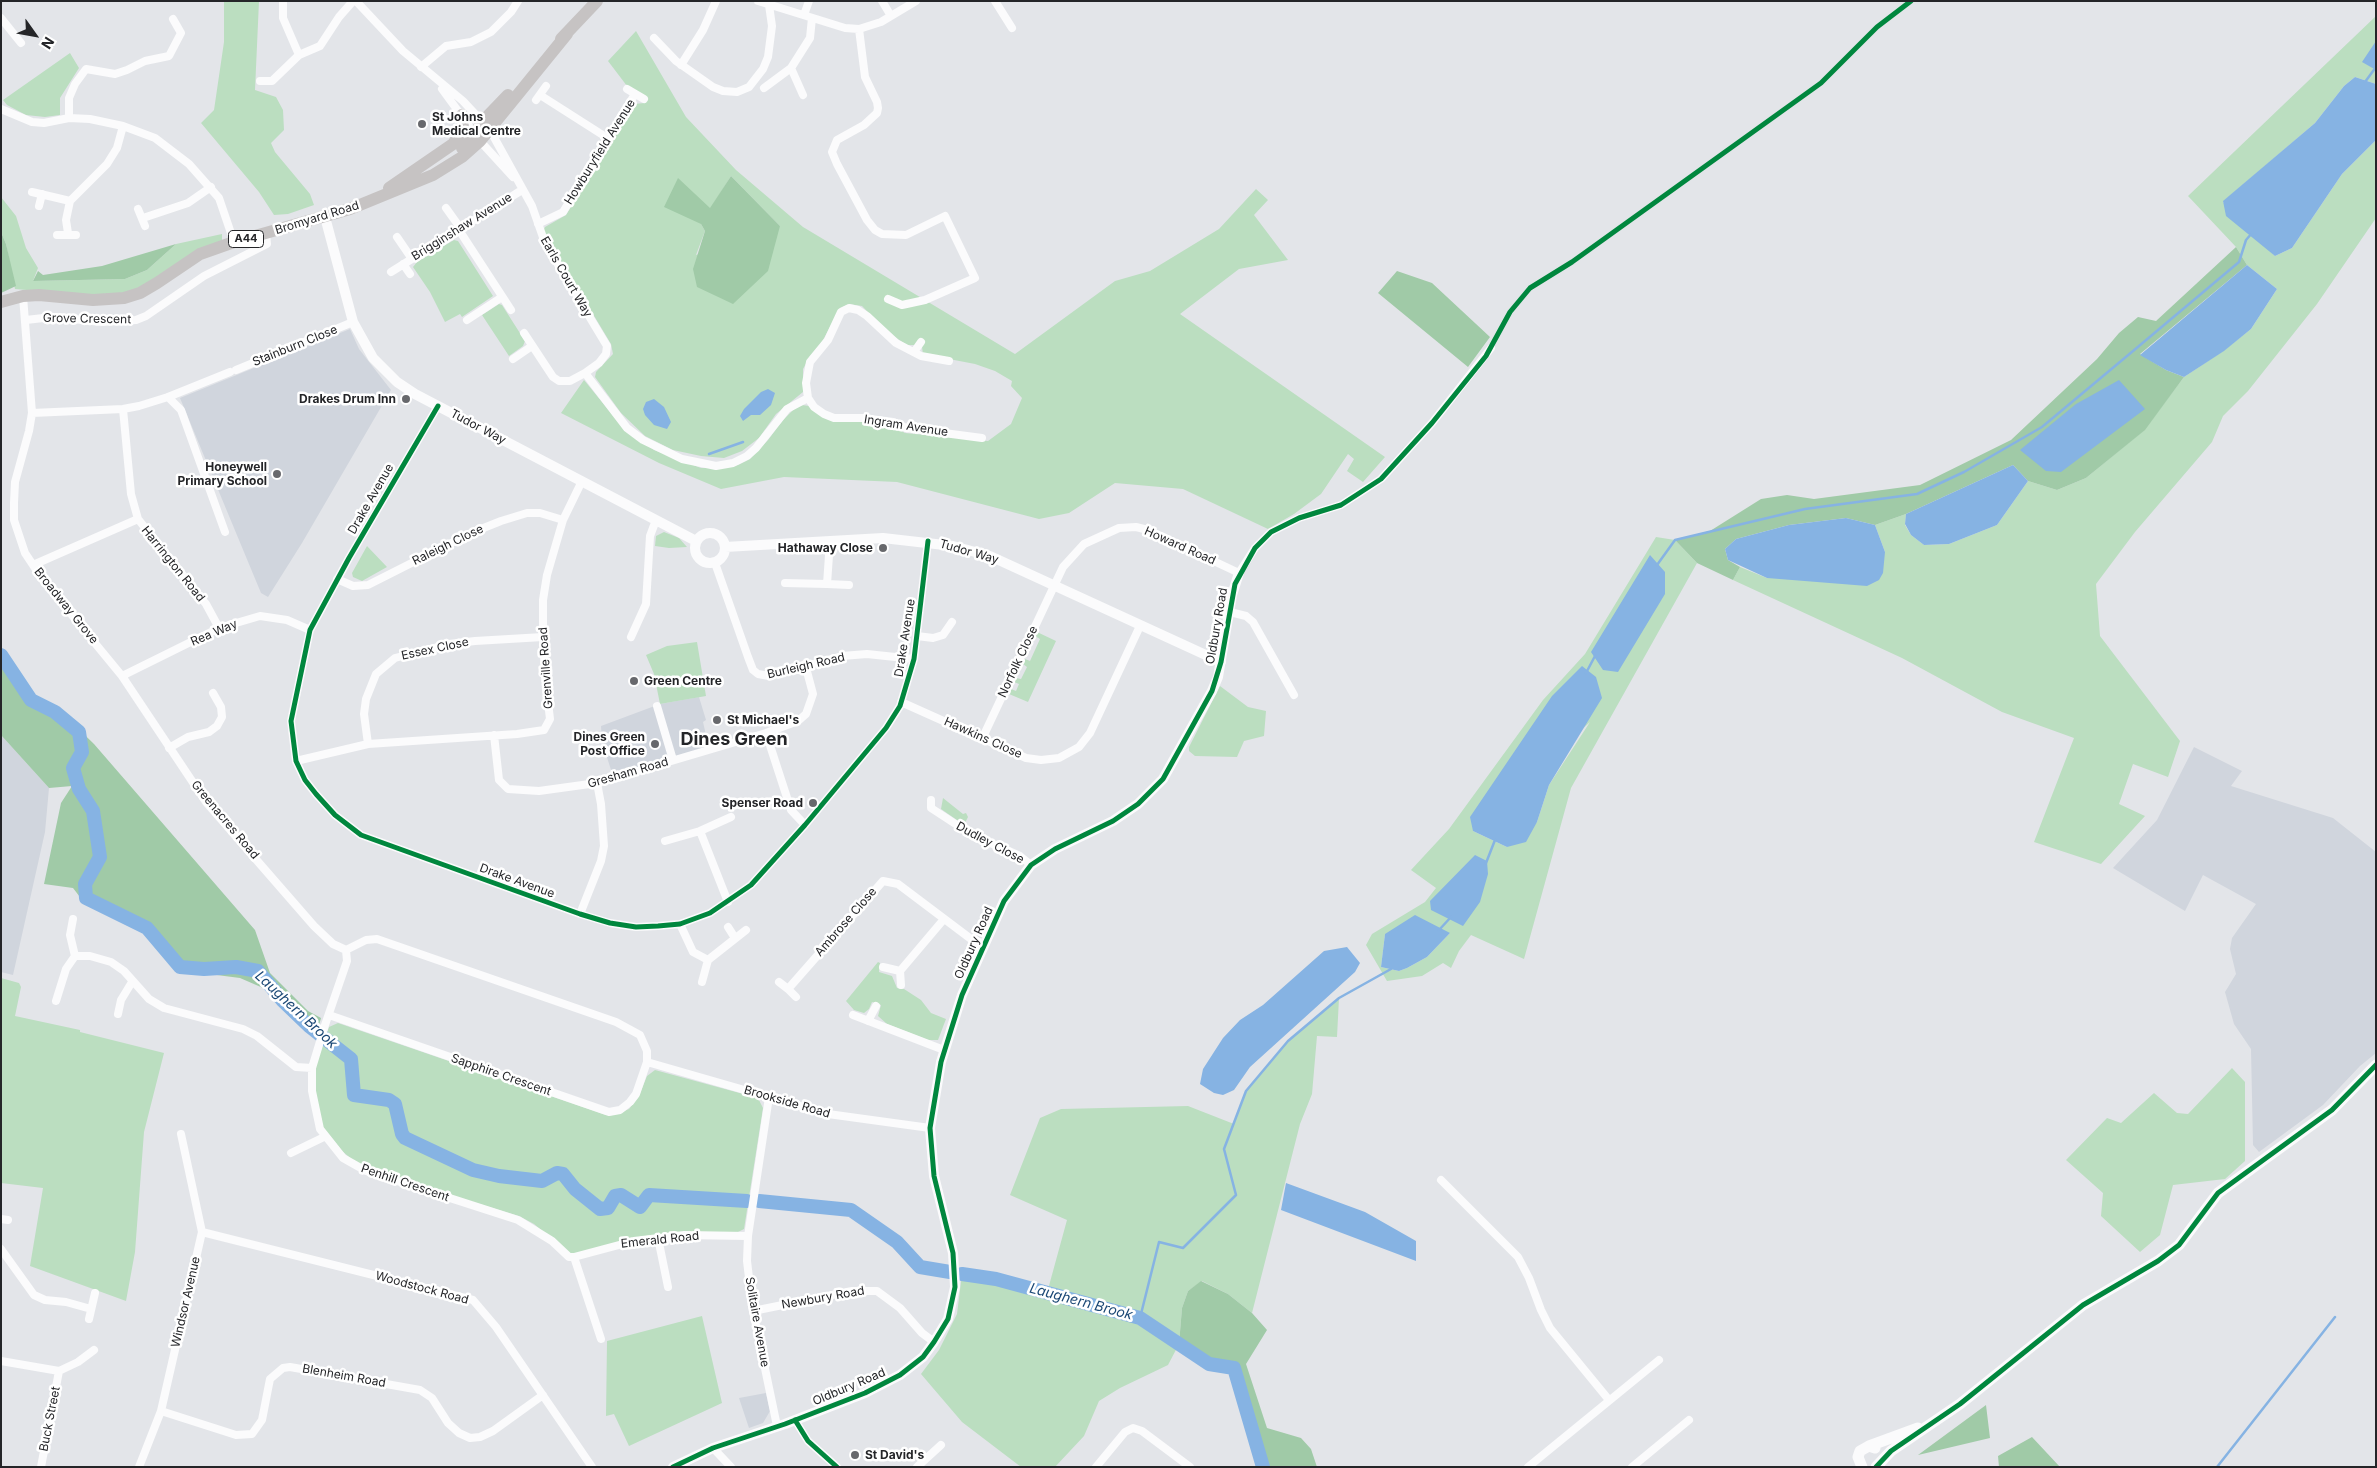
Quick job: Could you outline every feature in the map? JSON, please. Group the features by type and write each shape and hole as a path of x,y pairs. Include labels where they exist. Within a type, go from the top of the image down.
{"main road":[{"name":"Bromyard Road","path":"1,302 23,296 47,295 93,300 124,298 140,293 200,254 234,242 362,206 432,176 462,157 486,126 597,1"},
{"path":"362,206 453,144 463,129 462,115"},
{"path":"1879,1463 1929,1424 1960,1404 2084,1304 2165,1256 2179,1245 2218,1193 2332,1110 2376,1065"},
{"path":"1859,1465 1860,1451 1929,1424"},
{"path":"1869,1446 1878,1450 1879,1463"}],"street":[{"path":"284,1 283,18 299,55"},
{"path":"260,81 272,81 299,55 320,46 339,17 354,1 436,81"},
{"path":"421,67 446,46 471,42 491,32 511,12 518,1"},
{"path":"681,65 703,30 716,1"},
{"path":"758,1 845,28 859,29 866,28 891,16 916,1"},
{"path":"764,88 791,68 810,38 809,1"},
{"path":"882,1 891,16"},
{"path":"995,1 1012,28"},
{"path":"654,38 681,65 713,87 723,92 737,92 748,87 763,69 769,51 772,26 769,5"},
{"path":"1,18 21,43"},
{"path":"69,118 68,98 86,69 115,74 145,61 168,56 181,33 173,19"},
{"path":"859,29 865,77 878,108 873,117 864,125 837,140 832,152 837,164 867,220 875,230 882,234 906,235 945,216 975,278 925,300 902,305 888,300"},
{"path":"791,68 804,95"},
{"name":"Earls Court Way","path":"436,81 463,101 486,126 532,206 545,243 607,346 606,354 599,363 585,373"},
{"name":"Earls Court Way","path":"436,81 478,137 516,180"},
{"path":"546,86 538,98 609,139"},
{"name":"Howburyfield Avenue","path":"626,89 644,99"},
{"name":"Howburyfield Avenue","path":"538,224 563,212 635,94"},
{"path":"1,109 32,122 44,123 69,118 90,119 123,126 167,145 189,164 211,188 225,210 234,242"},
{"path":"57,235 72,234 66,220 70,201 107,164 117,148 123,126"},
{"path":"138,210 144,222 188,203 211,188"},
{"name":"Brigginshaw Avenue","path":"391,272 522,190"},
{"path":"32,192 70,201"},
{"path":"39,206 42,194"},
{"path":"446,208 511,310"},
{"name":"Tudor Way","path":"325,217 353,322 372,358 396,382 438,406 696,541"},
{"name":"Grove Crescent","path":"26,320 52,317 102,322 136,320 146,316 204,276 267,244 266,234"},
{"path":"397,237 412,259"},
{"name":"Brigginshaw Avenue","path":"403,264 410,274"},
{"name":"Broadway Grove","path":"23,296 32,413 15,482 14,520 33,566 122,676"},
{"path":"467,320 502,297"},
{"path":"524,333 553,376 560,381 570,381 585,373 627,428 643,440 682,459 716,466 733,463 747,456 756,448 787,409 808,398 806,382 810,362 828,340 841,312 849,308 858,310 867,316 896,343 927,359 949,361"},
{"name":"Stainburn Close","path":"32,413 122,409 168,397 353,322"},
{"path":"914,352 921,342"},
{"path":"513,359 532,346"},
{"name":"Oldbury Road","path":"673,1467 713,1448 795,1420 865,1393 900,1375 923,1357 934,1342 948,1319 954,1287 953,1253 934,1176 930,1128 944,1050 962,995 1004,901 1031,865 1055,849 1113,821 1138,804 1162,779 1212,691 1221,662 1232,595 1239,573 1255,548 1270,532 1299,518 1340,505 1381,479 1432,423 1491,348"},
{"path":"168,397 181,410 225,532"},
{"name":"Ingram Avenue","path":"808,398 819,411 834,418 862,418 893,422 906,428 982,438"},
{"name":"Drake Avenue","path":"438,406 337,579 310,630 291,722 296,761 305,780 316,794 335,815 361,835 580,914 610,923 636,927 680,924 710,913 728,902 751,885 805,825 886,728 901,702 914,659 928,541"},
{"name":"Harrington Road","path":"122,409 131,494 138,519 206,604 218,628"},
{"name":"Grenville Road","path":"296,761 368,744 540,732 549,723 543,637 543,600 547,574 563,520 582,481"},
{"name":"Raleigh Close","path":"337,579 353,586 368,585 472,533 527,513 540,513 563,520"},
{"path":"33,566 138,519"},
{"path":"631,637 646,604 650,536 656,520"},
{"name":"Howard Road","path":"1054,585 1063,567 1084,544 1119,528 1136,527 1148,530 1239,573"},
{"path":"709,532 716,534 723,539 724,554 714,563 701,561 696,555 696,541 701,535 709,532"},
{"name":"Tudor Way","path":"725,547 883,538 928,541 990,556 1221,662"},
{"path":"827,584 830,541"},
{"name":"Burleigh Road","path":"714,563 753,670 764,676 842,656 867,654 914,659"},
{"path":"785,583 849,584"},
{"name":"Norfolk Close","path":"982,739 1054,585"},
{"path":"1230,612 1246,616 1253,622 1294,695"},
{"name":"Rea Way","path":"122,676 218,628 260,616 287,620 310,630"},
{"path":"917,636 933,638 943,635 952,622"},
{"name":"Hawkins Close","path":"901,702 1026,758 1041,760 1059,758 1079,747 1090,733 1140,626"},
{"name":"Essex Close","path":"368,744 364,714 366,699 376,674 395,658 449,644 475,640 543,637"},
{"name":"Gresham Road","path":"494,736 499,780 508,789 539,791 597,783 792,724 806,714 813,694 805,664"},
{"name":"Greenacres Road","path":"122,676 206,802 314,926 333,944 346,950"},
{"path":"169,748 188,737 209,732 217,726 222,717 220,707 213,693"},
{"path":"657,706 672,760"},
{"path":"766,733 791,810 805,825"},
{"path":"580,914 593,883 604,846 601,804 597,783"},
{"name":"Dudley Close","path":"931,800 931,808 957,825 979,838 1020,856 1031,865"},
{"path":"665,841 700,831 731,817"},
{"path":"700,831 728,902"},
{"name":"Ambrose Close","path":"788,989 883,881 898,884 971,939 985,944"},
{"path":"56,1001 66,969 75,956 70,935 73,919"},
{"path":"900,986 900,971 944,919"},
{"path":"680,924 693,952 708,960"},
{"path":"728,927 735,938"},
{"path":"708,960 713,958 746,930"},
{"path":"346,950 366,940 378,939 392,942 616,1022 636,1031 644,1040 647,1062"},
{"name":"Penhill Crescent","path":"346,950 347,960 312,1068 312,1091 316,1117 324,1137 343,1158 357,1167 518,1220 552,1241 569,1257 574,1257"},
{"path":"75,956 90,956 111,962 124,971 149,999 164,1008 243,1029 257,1036 296,1066 312,1068"},
{"path":"702,982 708,960"},
{"path":"883,966 900,971"},
{"path":"118,1014 121,1000 132,982"},
{"path":"779,982 796,996"},
{"path":"868,1021 876,1006"},
{"name":"Sapphire Crescent","path":"329,1015 609,1112 620,1110 630,1102 636,1094 647,1062"},
{"path":"853,1015 944,1050"},
{"name":"Brookside Road","path":"647,1062 836,1116 930,1128"},
{"name":"Solitaire Avenue","path":"769,1097 753,1195 747,1261 753,1311 777,1426"},
{"name":"Windsor Avenue","path":"139,1467 161,1412 202,1232 181,1134"},
{"path":"291,1153 324,1137"},
{"path":"1441,1180 1518,1257 1550,1328 1610,1400"},
{"name":"Woodstock Road","path":"202,1232 473,1300 496,1327 592,1467"},
{"name":"Emerald Road","path":"574,1257 607,1246 658,1238 702,1235 748,1236"},
{"path":"658,1238 668,1287"},
{"path":"1,1249 34,1294 45,1300 66,1302 91,1309"},
{"path":"574,1257 601,1338"},
{"name":"Newbury Road","path":"753,1311 852,1291 877,1291 900,1308 934,1342"},
{"path":"90,1319 95,1293"},
{"name":"Buck Street","path":"1,1361 59,1371 78,1362 94,1350"},
{"path":"1528,1467 1659,1360"},
{"name":"Blenheim Road","path":"161,1412 236,1435 252,1434 262,1420 266,1391 270,1379 283,1368 290,1367 420,1390 432,1398 448,1423 459,1433 470,1438 480,1437 493,1431 542,1395"},
{"name":"Buck Street","path":"41,1467 59,1371"},
{"path":"795,1420 808,1441 837,1467"},
{"path":"1632,1467 1688,1420"},
{"path":"1096,1467 1120,1438 1133,1428 1142,1431 1190,1467"},
{"path":"917,1467 941,1445"},
{"path":"713,1448 731,1467"}],"shaded area":[{"name":"Honeywell Primary School","path":"350,329 359,349 391,390 302,543 268,597 261,593 180,398"},
{"path":"699,697 706,720 703,722 709,748 613,776 602,742 601,726 660,704"},
{"path":"1,735 49,788 45,832 13,975 1,972"},
{"path":"2194,747 2242,771 2231,786 2333,818 2376,852 2376,1053 2360,1066 2323,1105 2259,1152 2253,1145 2251,1049 2234,1024 2225,992 2236,974 2230,949 2232,938 2256,904 2203,875 2185,911 2113,868 2157,820"},
{"path":"766,1393 770,1411 763,1423 749,1428 739,1398"}],"green space":[{"path":"224,1 259,1 255,90 276,97 283,110 284,130 271,143 275,152 310,194 314,205 288,214 274,215 259,192 201,123 214,110 224,42"},
{"path":"2376,16 2376,84 2355,77 2344,86 2315,123 2223,202 2275,256 2292,248 2342,174 2376,140 2376,218 2317,304 2248,391 2223,416 2212,442 2135,532 2096,584 2100,636 2180,741 2168,777 2133,764 2119,804 2145,816 2101,864 2034,842 2074,738 2002,712 1902,658 1733,580 1740,567 1767,578 1885,552 1875,525 1906,514 1905,525 1911,535 1924,545 1949,544 1997,525 2028,481 2057,490 2086,478 2144,430 2184,377 2223,351 2251,329 2277,289 2247,265 2236,247 2188,196"},
{"path":"636,31 686,117 736,170 803,227 1015,354 1115,281 1150,271 1219,229 1256,189 1268,200 1254,215 1288,260 1239,269 1180,314 1385,457 1363,482 1347,471 1354,459 1348,454 1321,494 1294,514 1268,529 1183,489 1115,483 1069,513 1039,519 897,482 784,477 721,489 659,463 561,413 584,380 620,424 654,450 701,468 721,468 738,465 750,459 783,420 795,408 802,405 809,406 818,414 828,419 866,422 882,427 896,428 905,433 988,441 1011,424 1022,398 1011,386 1012,381 995,371 975,364 923,354 922,347 907,345 887,332 862,306 849,304 840,308 822,342 810,356 803,369 803,392 776,414 759,438 742,451 724,458 701,456 673,450 645,436 621,413 595,377 596,372 613,354 611,344 543,231 545,227 566,215 634,104 645,103 648,98 627,86 608,61","holes":["731,176 780,226 696,255 705,231 701,224"]},
{"path":"70,53 79,68 60,98 60,115 45,117 26,115 7,105 3,100"},
{"path":"731,176 780,226 768,271 733,304 697,287 693,269 705,231 701,224 664,207 678,178 710,208"},
{"path":"1,197 16,216 26,248 38,268 33,281 125,279 147,270 176,244 222,234 222,240 148,285 122,295 95,296 15,289 6,244 1,232"},
{"path":"1,232 6,244 16,286 1,293"},
{"path":"454,240 458,241 493,296 462,317 460,314 445,322 430,292 413,267 417,262"},
{"path":"176,244 147,270 125,279 33,281 38,271 43,275 102,266"},
{"path":"2236,247 2247,265 2140,354 2166,370 2184,377 2145,430 2086,478 2057,490 2028,481 2013,465 1906,514 1875,525 1846,518 1789,525 1736,539 1725,549 1728,560 1740,567 1733,580 1697,563 1675,540 1710,531 1761,499 1787,495 1814,499 1920,485 2011,440 2097,359 2119,333 2138,317 2156,321"},
{"path":"1397,271 1432,283 1490,337 1468,367 1378,293"},
{"path":"499,304 502,305 525,341 523,346 509,356 482,315"},
{"path":"664,532 679,538 687,547 669,548 655,546 656,536"},
{"path":"1656,537 1675,540 1697,563 1571,788 1524,959 1471,935 1459,951 1451,968 1443,963 1422,976 1387,981 1366,945 1372,934 1425,902 1436,888 1411,870 1449,829 1543,700 1585,654","holes":["1590,722 1549,785 1537,822 1507,847 1473,831","1450,933 1427,957 1407,968 1399,971 1381,967 1385,934"]},
{"path":"367,546 387,567 362,581 353,577 352,573"},
{"path":"1037,632 1056,641 1028,702 1009,694 1011,689 1016,691 1019,684 1014,682 1016,678 1021,679 1027,667 1023,664 1025,659 1030,661 1040,639 1035,636"},
{"path":"697,642 706,696 660,704 654,674 646,655 667,646"},
{"path":"1,655 31,700 57,708 94,744 255,930 270,973 308,1011 321,1018 315,1039 309,1026 277,994 240,978 178,970 143,931 124,919 83,901 73,888 44,884 61,803 72,786 49,788 1,735"},
{"path":"1220,686 1248,707 1266,711 1264,736 1244,741 1237,757 1195,756 1189,751 1189,747"},
{"path":"943,798 963,814 966,813 968,817 964,825 941,809"},
{"path":"878,962 880,963 879,972 892,976 897,988 904,989 921,1000 931,1013 946,1019 938,1040 928,1040 887,1024 878,1016 881,1005 872,1002 869,1009 864,1013 854,1010 846,1001"},
{"path":"1,978 19,983 21,987 15,1016 80,1030 80,1032 164,1053 144,1132 135,1252 126,1301 30,1266 43,1188 1,1183"},
{"path":"1339,998 1337,1037 1317,1036 1312,1094 1300,1124 1252,1313 1228,1294 1202,1281 1188,1291 1182,1308 1179,1344 1168,1365 1120,1388 1099,1401 1084,1436 1055,1467 1021,1467 962,1422 921,1374 939,1350 957,1314 962,1274 996,1279 1047,1293 1067,1220 1010,1195 1040,1118 1061,1109 1188,1106 1234,1124 1246,1091 1288,1041"},
{"path":"338,1023 606,1115 620,1113 629,1109 639,1096 647,1076 655,1070 758,1098 763,1108 744,1229 738,1232 677,1232 634,1238 571,1255 534,1224 519,1216 459,1198 355,1162 342,1151 323,1127 316,1094 316,1065 329,1027"},
{"path":"2232,1068 2245,1082 2245,1161 2225,1179 2173,1185 2160,1235 2140,1252 2101,1216 2103,1193 2066,1160 2107,1118 2121,1123 2154,1093 2177,1113 2188,1114"},
{"path":"1201,1281 1228,1294 1252,1313 1267,1330 1246,1364 1267,1428 1301,1438 1311,1449 1317,1467 1263,1467 1234,1368 1209,1364 1179,1344 1182,1308 1188,1291"},
{"path":"702,1316 722,1403 629,1446 614,1414 606,1416 607,1341"},
{"path":"1986,1405 1990,1438 1918,1455"},
{"path":"2032,1437 2060,1467 1999,1467 1998,1456"}],"water":[{"path":"2376,41 2376,70 2362,62"},
{"path":"2355,77 2376,84 2376,140 2342,174 2292,248 2275,256 2226,216 2223,201 2315,123 2344,86"},
{"path":"2247,265 2277,289 2251,329 2224,351 2184,377 2166,370 2140,355"},
{"path":"2119,380 2145,409 2061,472 2046,471 2020,450 2076,404"},
{"path":"768,389 775,393 771,405 760,415 751,415 743,421 740,416 744,409 761,392"},
{"path":"654,399 664,407 671,422 667,429 654,425 645,415 643,409 646,402"},
{"path":"2013,465 2028,481 1997,525 1949,544 1924,545 1911,535 1905,524 1906,514"},
{"path":"1846,518 1875,525 1885,552 1883,573 1879,580 1867,586 1767,578 1728,560 1725,549 1736,539 1789,525"},
{"path":"1650,555 1665,572 1665,594 1618,672 1603,670 1591,652"},
{"path":"1582,666 1596,677 1602,698 1549,785 1537,822 1526,842 1507,847 1473,831 1470,817 1552,696"},
{"path":"1475,855 1487,861 1488,874 1480,902 1463,926 1431,910 1430,901"},
{"path":"1415,915 1450,933 1427,957 1407,968 1399,971 1381,967 1385,934"},
{"path":"1347,947 1360,963 1355,972 1250,1067 1234,1090 1223,1095 1214,1093 1200,1084 1203,1069 1223,1038 1240,1020 1263,1005 1324,951"},
{"path":"1286,1183 1365,1212 1416,1241 1416,1261 1281,1210"}],"waterway":[{"path":"2365,82 2376,67"},
{"path":"1657,565 1675,540 1805,509 1917,494 1964,472 2042,427 2239,262 2246,240 2252,233"},
{"path":"709,454 743,442"},
{"name":"Laughern Brook","path":"1,655 31,700 55,712 79,732 82,752 73,768 79,789 93,811 100,857 85,884 86,898 147,928 180,967 204,969 236,967 258,971 283,1001 309,1026 351,1059 354,1095 389,1100 395,1104 402,1134 405,1138 473,1170 499,1176 542,1181 557,1173 563,1174 575,1189 600,1209 608,1208 615,1196 621,1195 640,1207 649,1195 747,1201"},
{"path":"1586,673 1595,656"},
{"path":"1486,863 1495,840"},
{"path":"1439,930 1451,917"},
{"path":"1140,1318 1159,1242 1183,1248 1236,1195 1224,1149 1246,1091 1288,1041 1339,998 1391,969"},
{"name":"Laughern Brook","path":"759,1201 851,1210 897,1242 920,1267 950,1272"},
{"name":"Laughern Brook","path":"962,1274 996,1279 1140,1318 1209,1364 1234,1368 1263,1467"},
{"path":"2217,1467 2335,1317"}],"cycle path":[{"path":"673,1467 713,1448 785,1424 865,1393 900,1375 923,1357 934,1342 948,1319 955,1287 953,1253 934,1176 930,1128 941,1062 962,995 1004,901 1031,865 1055,849 1113,821 1138,804 1163,779 1212,691 1221,662 1235,584 1255,548 1271,532 1299,518 1341,505 1381,479 1432,423 1486,356 1510,312 1530,288 1572,262 1821,83 1877,27 1911,1"},
{"path":"438,406 349,558 310,630 291,721 296,761 305,780 316,794 335,815 361,835 580,914 610,923 636,927 680,924 710,913 751,885 805,825 886,728 900,706 914,659 928,541"},
{"path":"1876,1467 1891,1451 1960,1404 2083,1305 2158,1261 2179,1245 2218,1193 2332,1110 2376,1065"},
{"path":"795,1420 808,1441 837,1467"}],"place":[{"name":"St Johns Medical Centre","path":"422,124"},
{"name":"Drakes Drum Inn","path":"406,399"},
{"name":"Honeywell Primary School","path":"277,474"},
{"name":"Hathaway Close","path":"883,548"},
{"name":"Green Centre","path":"634,681"},
{"name":"St Michael's","path":"717,720"},
{"name":"Dines Green Post Office","path":"655,744"},
{"name":"Spenser Road","path":"813,803"},
{"name":"St David's","path":"855,1455"}],"district":[{"name":"Dines Green","path":"734,740"}]}
